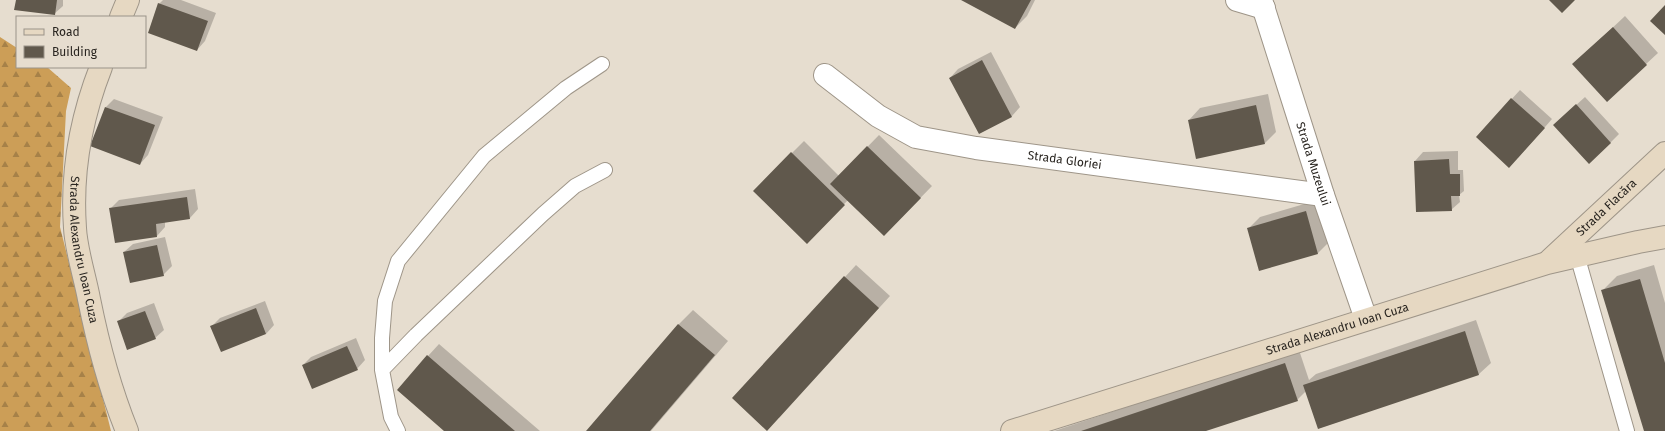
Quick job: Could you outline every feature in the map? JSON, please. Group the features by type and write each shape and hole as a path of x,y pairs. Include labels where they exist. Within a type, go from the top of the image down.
{"main road":[{"path":"121,16 128,0"},
{"name":"Strada Alexandru Ioan Cuza","path":"101,68 90,95 80,134 75,176 75,229 98,343 127,431"},
{"name":"Strada Flacăra","path":"1547,263 1665,153"},
{"name":"Strada Alexandru Ioan Cuza","path":"1012,431 1547,263 1577,255 1665,237"}],"street":[{"name":"Strada Muzeului","path":"1237,0 1263,4 1323,195 1366,319"},
{"name":"Strada Gloriei","path":"825,75 878,116 916,136 976,148 1323,195"}],"lane":[{"path":"398,431 391,417 382,370 382,338 385,301 398,260 484,156 566,88 602,64"},
{"path":"382,370 416,335 543,214 576,186 605,170"},
{"path":"1577,255 1627,431"}],"green space":[{"path":"0,37 16,47 16,68 48,68 71,88 66,111 60,227 111,431 0,431"}],"building":[{"path":"16,0 57,0 55,15 14,10"},
{"path":"961,0 1031,0 1015,29"},
{"path":"1549,0 1575,0 1562,13"},
{"path":"158,3 208,21 197,51 148,33"},
{"path":"1665,5 1665,35 1650,21"},
{"path":"1613,27 1647,65 1607,102 1572,64"},
{"path":"982,60 1012,117 979,134 949,78"},
{"path":"1511,98 1545,128 1509,168 1476,137"},
{"path":"1576,104 1611,143 1589,164 1553,125"},
{"path":"1256,105 1265,144 1196,159 1188,120"},
{"path":"105,107 155,125 140,165 90,146"},
{"path":"867,146 921,198 884,236 830,184"},
{"path":"791,152 845,205 807,244 753,191"},
{"path":"1449,159 1450,174 1460,174 1460,196 1451,196 1452,211 1416,212 1414,161"},
{"path":"187,197 190,219 156,224 157,237 115,243 109,208"},
{"path":"1306,211 1318,254 1259,271 1247,228"},
{"path":"157,245 164,276 130,283 123,252"},
{"path":"844,276 879,308 767,431 732,398"},
{"path":"1640,279 1665,363 1665,431 1644,431 1601,290"},
{"path":"256,308 266,334 221,352 210,326"},
{"path":"145,311 156,339 127,350 117,321"},
{"path":"678,324 715,355 650,431 586,431"},
{"path":"1465,331 1479,375 1318,429 1303,385"},
{"path":"347,346 358,370 312,389 302,365"},
{"path":"427,355 515,431 444,431 397,390"},
{"path":"1285,363 1298,401 1206,431 1081,431"}]}
